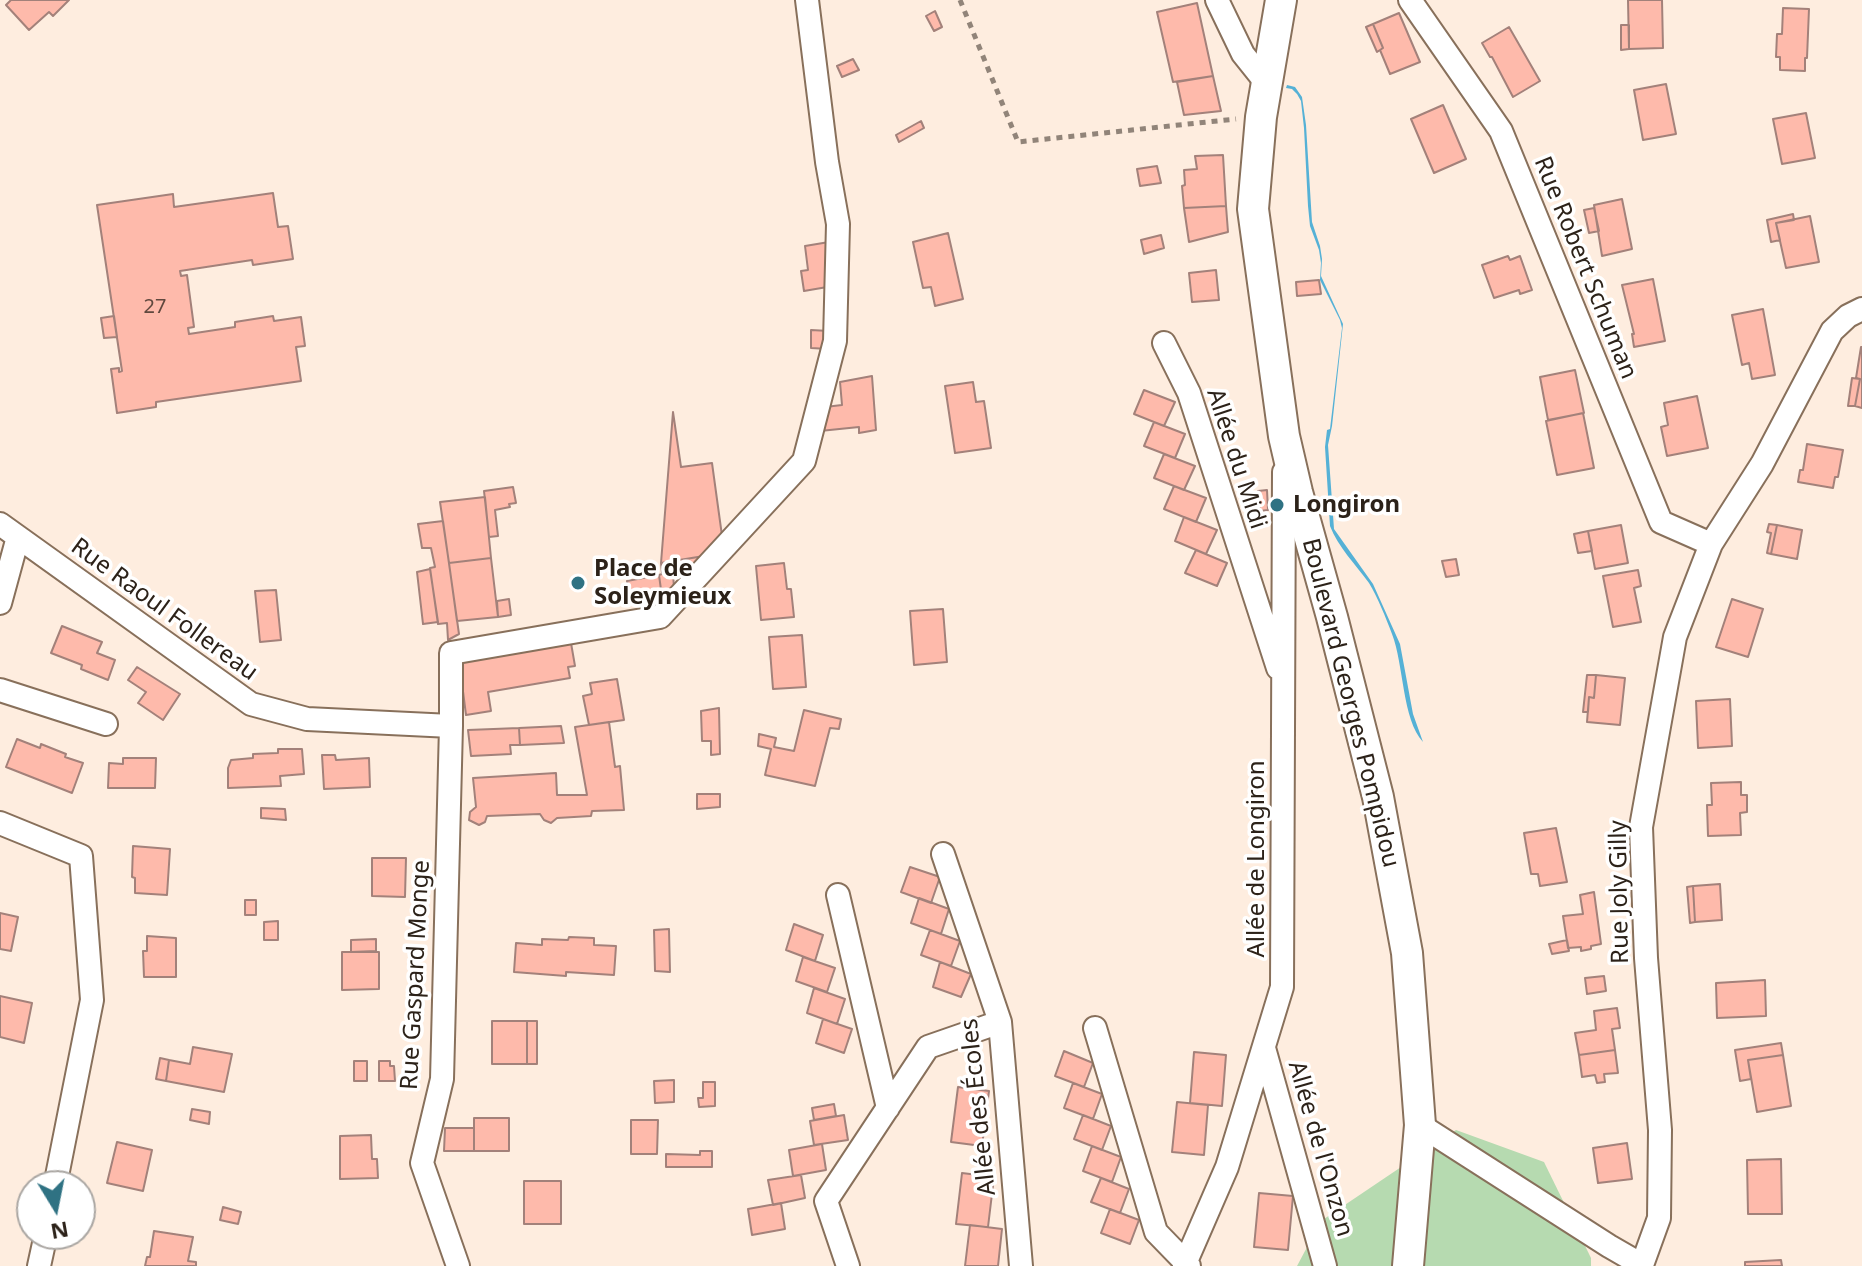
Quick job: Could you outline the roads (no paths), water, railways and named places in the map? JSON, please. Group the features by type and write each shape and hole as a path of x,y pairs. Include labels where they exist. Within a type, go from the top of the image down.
{"main road":[{"name":"Boulevard Georges Pompidou","path":"1281,0 1261,117 1253,209 1284,436 1378,797 1407,953 1420,1125 1408,1266"}],"street":[{"name":"Rue Gaspard Monge","path":"458,1266 422,1163 442,1079 451,653 660,617 804,461 835,341 838,224 807,0"},
{"path":"1217,0 1243,54 1267,84"},
{"name":"Rue Robert Schuman","path":"1410,0 1501,131 1661,522 1711,544"},
{"name":"Rue Joly Gilly","path":"1420,1125 1609,1246 1644,1265 1659,1218 1660,1130 1646,958 1641,827 1675,637 1711,544 1762,464 1832,331 1848,316 1862,309"},
{"name":"Allée du Midi","path":"1164,343 1189,393 1283,684"},
{"name":"Allée de Longiron","path":"1186,1265 1227,1167 1282,987 1284,436"},
{"name":"Rue Raoul Follereau","path":"9,531 251,704 307,719 451,726"},
{"path":"0,603 9,531"},
{"path":"0,690 106,724"},
{"path":"0,823 81,856 92,1000 58,1170"},
{"name":"Allée des Écoles","path":"943,854 1000,1022 1021,1266"},
{"path":"838,895 888,1108"},
{"path":"848,1266 826,1201 928,1047 1000,1022"},
{"path":"1095,1028 1156,1232 1186,1265"},
{"name":"Allée de l'Onzon","path":"1264,1047 1325,1266"}],"water":[{"path":"1287,85 1295,87 1302,97 1312,222 1320,246 1321,276 1343,324 1332,426 1328,445 1334,529 1373,584 1400,644 1413,714 1423,742 1411,720 1396,647 1382,608 1369,583 1342,549 1330,526 1325,447 1327,430 1330,429 1342,328 1320,280 1319,250 1310,226 1301,101 1292,89 1286,88"}],"place":[{"name":"Longiron","path":"1277,505"},
{"name":"Place de Soleymieux","path":"578,583"}]}
